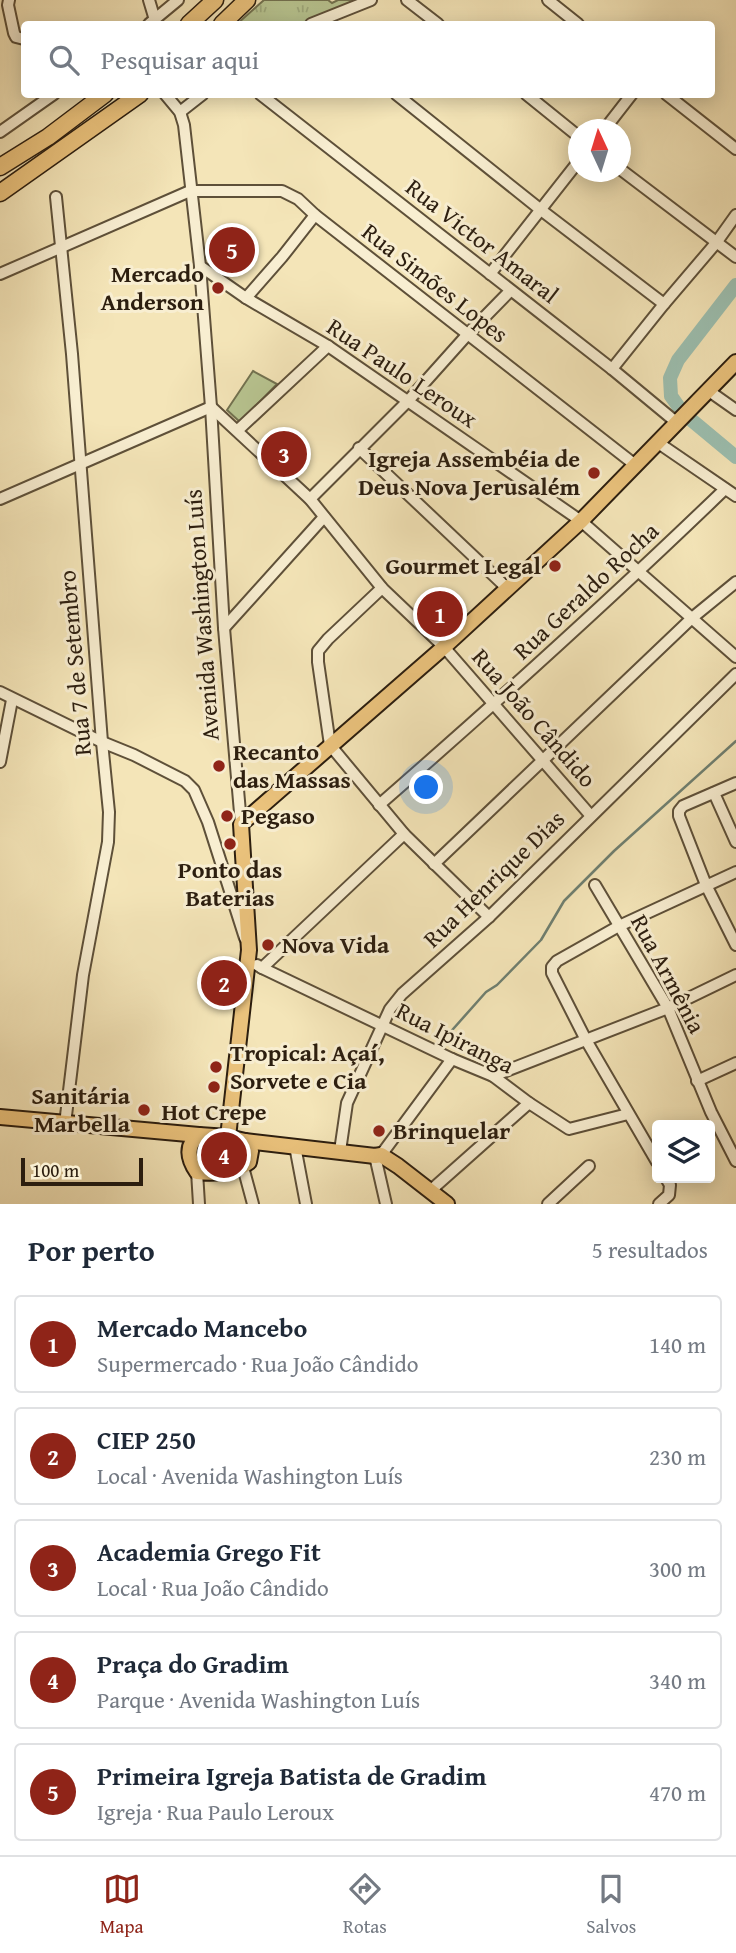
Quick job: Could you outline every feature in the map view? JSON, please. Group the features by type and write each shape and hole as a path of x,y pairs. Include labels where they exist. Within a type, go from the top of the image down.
{"highway":[{"path":"192,21 215,0"},
{"path":"225,21 247,0"},
{"path":"0,167 48,138 100,98"},
{"path":"0,193 134,98"}],"main road":[{"path":"241,824 444,648 581,521 736,362"},
{"name":"Avenida Washington Luís","path":"228,1137 253,960 241,824"},
{"path":"0,1117 228,1137 378,1155 398,1166 447,1204"},
{"path":"163,1131 182,1146 197,1172 224,1172 246,1165 258,1155 265,1143"},
{"path":"189,1156 193,1140 200,1135"},
{"path":"245,1141 251,1151 246,1165"}],"street":[{"path":"9,0 13,33 21,38"},
{"path":"149,0 152,21"},
{"path":"153,21 178,0"},
{"path":"318,21 371,0"},
{"path":"407,0 434,21"},
{"path":"548,0 575,21"},
{"path":"0,132 48,98"},
{"name":"Avenida Washington Luís","path":"168,98 180,113 184,125 200,266 224,628 241,824"},
{"path":"180,113 199,98"},
{"name":"Rua Victor Amaral","path":"265,98 612,369 683,416"},
{"path":"401,98 664,304"},
{"path":"531,98 568,127"},
{"path":"613,119 629,98"},
{"path":"671,98 736,149"},
{"path":"490,274 568,176"},
{"path":"631,177 736,257"},
{"path":"0,274 190,191"},
{"name":"Rua Simões Lopes","path":"190,191 282,191 298,199 467,335 634,464"},
{"name":"Rua 7 de Setembro","path":"56,197 72,354 109,812 108,842 83,975 65,1124"},
{"path":"246,298 315,215"},
{"path":"612,369 736,215"},
{"name":"Rua Paulo Leroux","path":"200,266 246,298 328,346 581,521 736,657"},
{"path":"310,499 408,401 510,291"},
{"path":"238,430 328,346"},
{"path":"709,391 736,410"},
{"path":"0,499 211,407"},
{"name":"Rua João Cândido","path":"211,407 310,499 382,588 444,648 591,816"},
{"path":"657,442 736,496"},
{"path":"359,448 507,589"},
{"name":"Rua Geraldo Rocha","path":"379,805 493,706 725,489"},
{"path":"224,628 324,517"},
{"path":"434,864 692,618 736,582"},
{"path":"382,588 318,651 317,662 330,745 404,834 489,917"},
{"name":"Rua Henrique Dias","path":"340,1151 347,1103 390,1009 402,994 489,917 736,674"},
{"path":"0,692 186,781 194,790 208,822 253,960 404,834"},
{"path":"0,762 12,700"},
{"path":"736,783 683,806 679,811 706,885 736,945"},
{"path":"713,793 736,842"},
{"path":"652,1154 586,1040 552,973 552,967 556,961 619,926 736,872"},
{"name":"Rua Armênia","path":"595,885 668,1008 733,1160"},
{"name":"Rua Ipiranga","path":"253,960 452,1059 493,1076 569,1129 628,1114"},
{"path":"493,1076 668,1008 736,975"},
{"path":"386,1204 378,1155 452,1059"},
{"path":"698,1081 736,1063"},
{"path":"430,1191 529,1103"},
{"path":"295,1146 306,1204"},
{"path":"246,1165 253,1204"},
{"path":"548,1204 589,1166"},
{"path":"197,1172 199,1204"},
{"path":"659,1204 669,1195 669,1183"}],"green space":[{"path":"264,0 328,0 332,3 338,0 363,0 311,21 240,21"},
{"path":"253,371 277,384 240,422 227,410"},
{"path":"203,1141 246,1144 249,1162 201,1169 198,1154"}],"waterway":[{"path":"736,285 678,360 670,378 671,396 683,413 736,457"},
{"path":"446,1037 486,992 497,985 541,940 564,901 614,851 736,741"}],"place":[{"name":"Primeira Igreja Batista de Gradim","path":"232,250"},
{"name":"Mercado Anderson","path":"218,288"},
{"name":"Academia Grego Fit","path":"284,454"},
{"name":"Igreja Assembéia de Deus Nova Jerusalém","path":"594,473"},
{"name":"Gourmet Legal","path":"555,566"},
{"name":"Mercado Mancebo","path":"440,614"},
{"name":"Recanto das Massas","path":"219,766"},
{"name":"Pegaso","path":"227,816"},
{"name":"Ponto das Baterias","path":"230,844"},
{"name":"Nova Vida","path":"268,945"},
{"name":"CIEP 250","path":"224,983"},
{"name":"Tropical: Açaí, Sorvete e Cia","path":"216,1067"},
{"name":"Hot Crepe","path":"214,1087"},
{"name":"Sanitária Marbella","path":"144,1110"},
{"name":"Brinquelar","path":"379,1131"},
{"name":"Praça do Gradim","path":"224,1155"}]}
